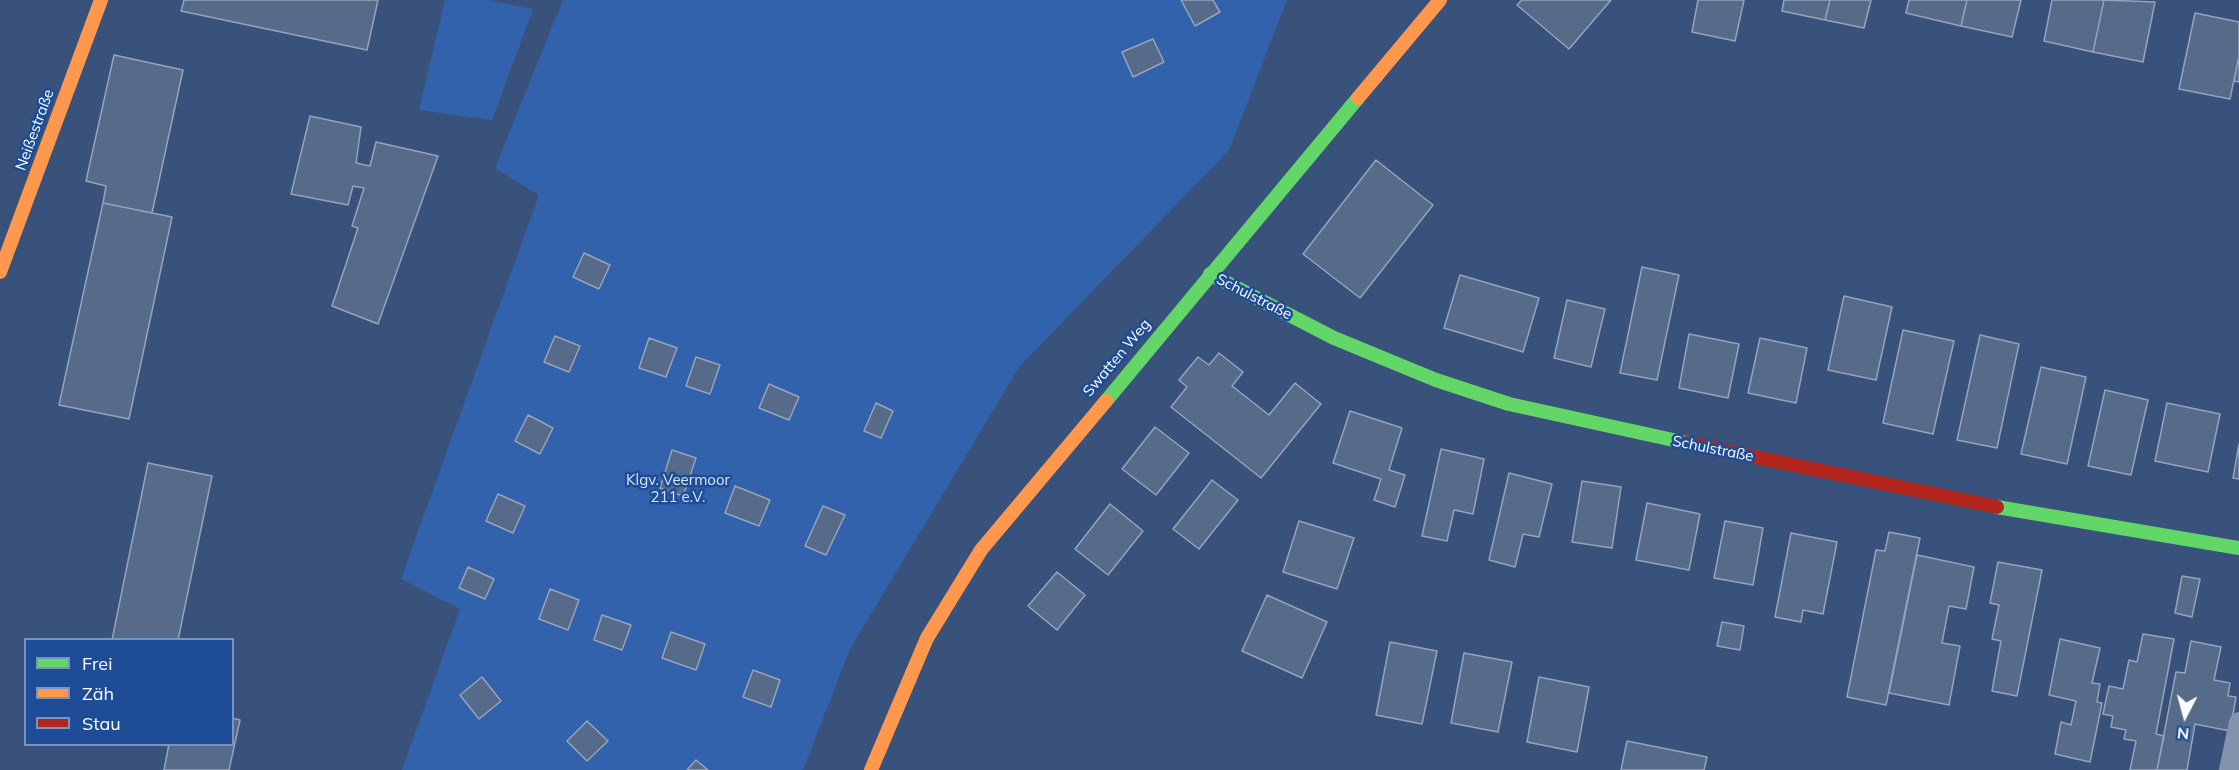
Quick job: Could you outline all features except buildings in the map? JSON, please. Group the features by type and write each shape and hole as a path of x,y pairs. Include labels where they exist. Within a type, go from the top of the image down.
{"street":[{"name":"Neißestraße","path":"0,272 101,0"},
{"name":"Swatten Weg","path":"871,770 927,638 981,550 1440,0"},
{"name":"Schulstraße","path":"1210,274 1334,338 1436,380 1509,404 1588,423 1987,505 2239,549"}],"lane":[{"path":"2229,770 2239,722"}],"green space":[{"path":"445,0 488,0 533,9 492,120 419,110"},
{"name":"Klgv. Veermoor 211 e.V.","path":"563,0 1287,0 1229,150 1019,367 850,649 803,770 402,770 460,609 401,579 539,195 495,168"}],"traffic: fast":[{"path":"1106,401 1358,98"},
{"path":"1210,274 1334,338 1436,380 1509,404 1687,443"},
{"path":"1997,507 2239,548"}],"traffic: slow":[{"path":"0,272 101,0"},
{"path":"1358,98 1440,0"},
{"path":"871,770 927,638 981,550 1106,401"}],"traffic: jam":[{"path":"1687,443 1997,507"}]}
